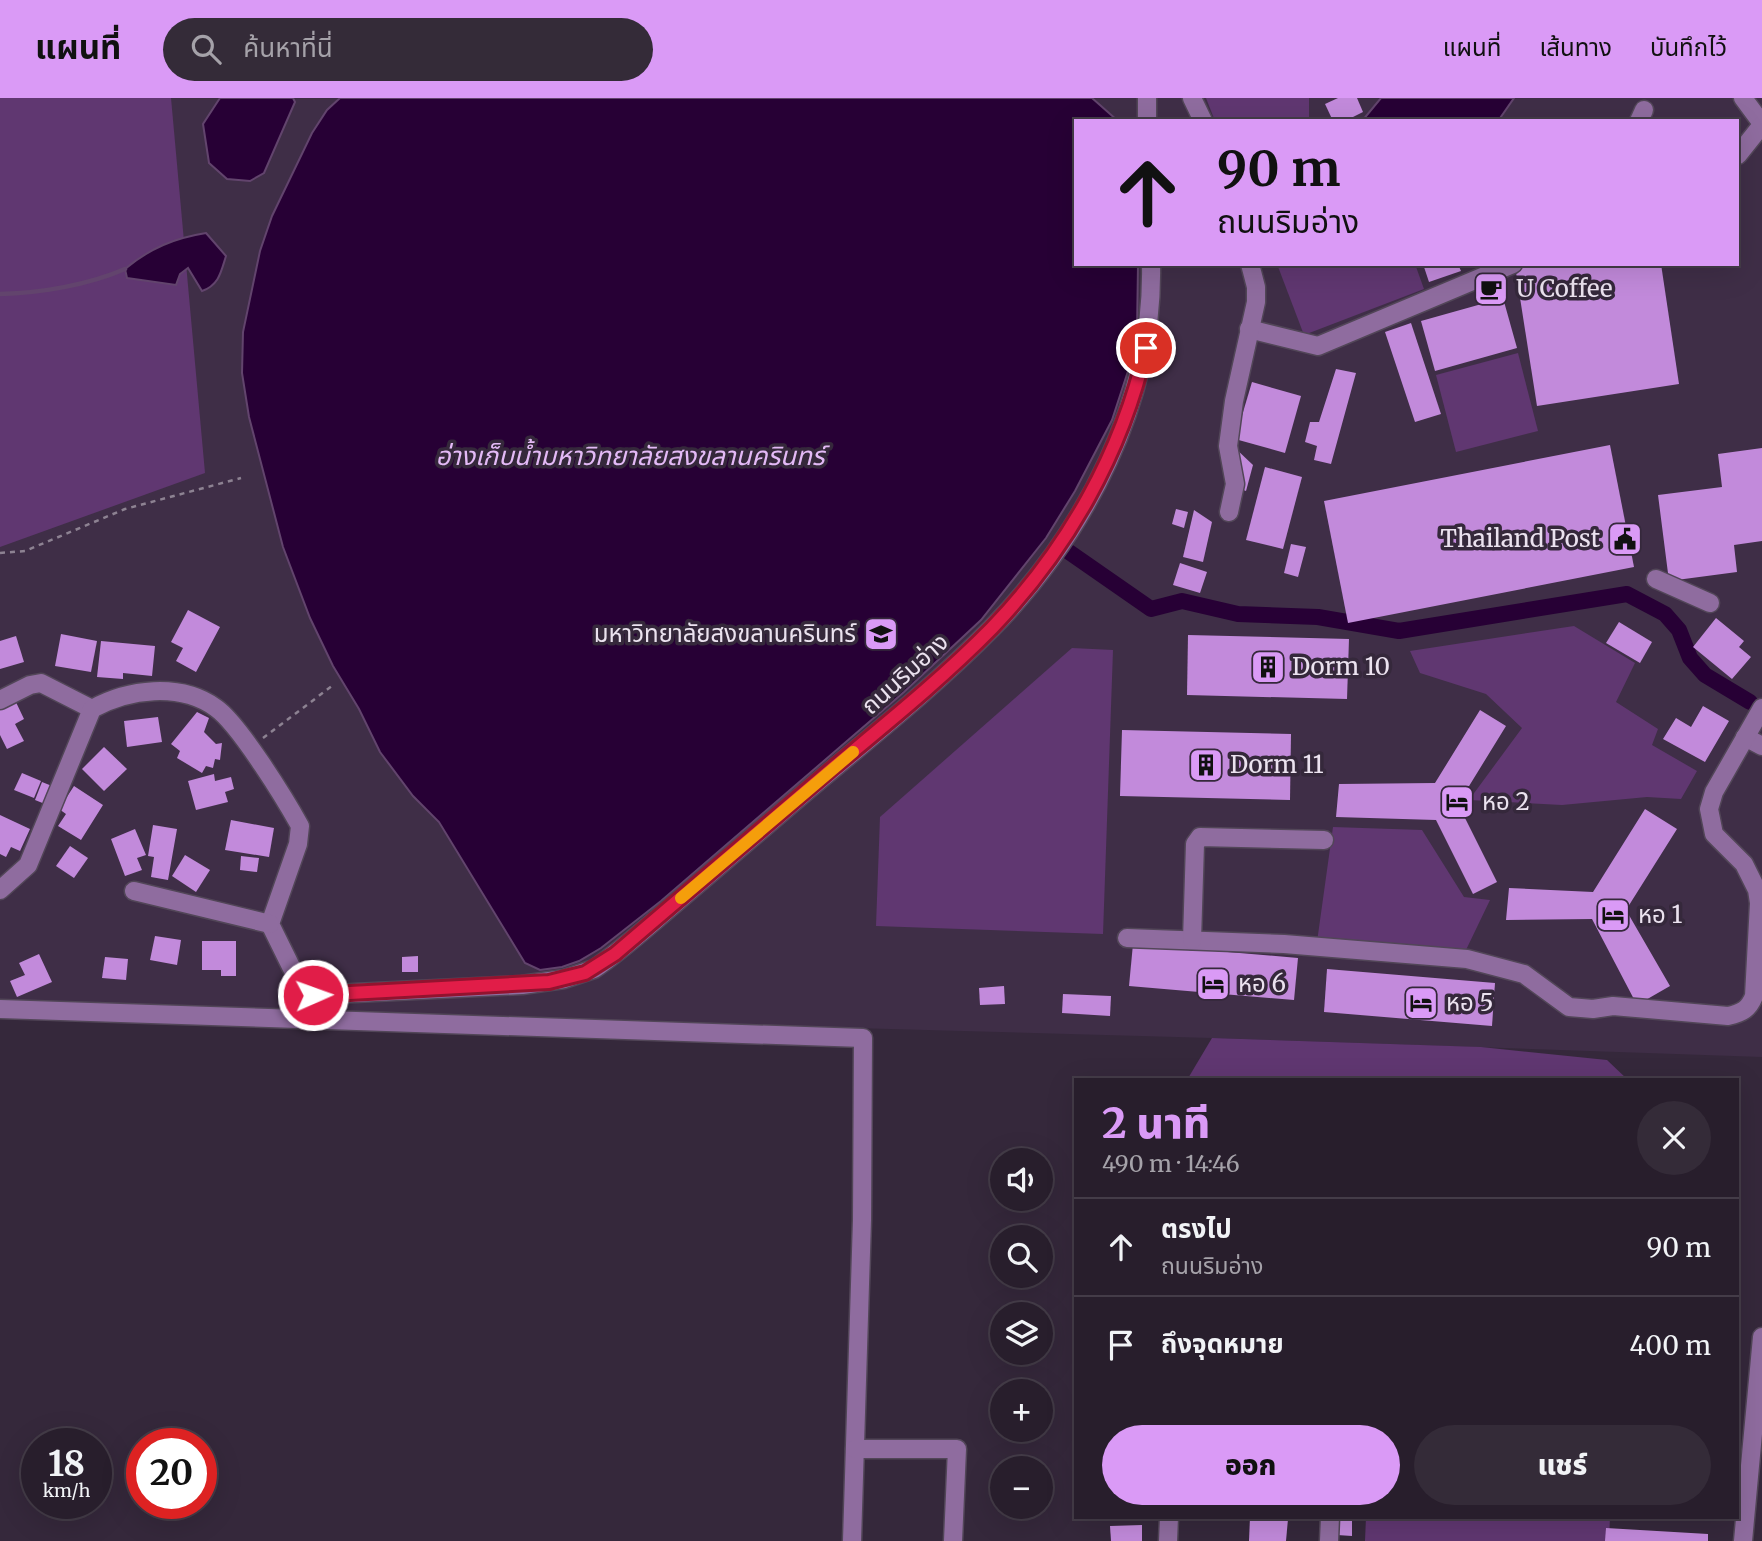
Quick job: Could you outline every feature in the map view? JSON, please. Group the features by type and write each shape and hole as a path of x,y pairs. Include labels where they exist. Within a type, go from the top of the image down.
{"street":[{"path":"1147,98 1147,119"},
{"path":"1192,98 1202,119"},
{"path":"1739,153 1761,120 1745,98"},
{"name":"ถนนริมอ่าง","path":"270,924 301,990 306,994 522,985 585,973 615,954 904,708 992,628 1020,597 1062,541 1095,486 1123,427 1138,383 1146,348 1151,266"},
{"path":"1229,512 1235,484 1228,446 1234,401 1256,294 1250,266"},
{"path":"1249,329 1318,346 1508,266"},
{"path":"1656,579 1710,603"},
{"path":"0,700 38,682 92,709"},
{"path":"0,890 28,866 92,709 113,698 141,692 170,692 196,697 224,715 249,748 302,831 270,924 134,891"},
{"path":"1128,938 1284,944 1467,958 1524,974 1565,1005 1587,1009 1613,1006 1728,1016 1743,1012 1750,1006 1754,996 1759,899 1744,864 1714,834 1709,809 1714,792 1762,708"},
{"path":"1745,737 1762,746"},
{"path":"1192,940 1195,844 1200,837 1324,839"},
{"path":"0,1009 863,1038 852,1541"},
{"path":"1743,1541 1762,1337"},
{"path":"856,1449 957,1449 953,1541"},
{"path":"1168,1541 1169,1519"},
{"path":"1329,1541 1330,1519"}],"path":[{"path":"0,553 25,551 125,509 242,478"},
{"path":"249,748 332,686"}],"shaded area":[{"name":"มหาวิทยาลัยสงขลานครินทร์","path":"0,98 1762,98 1762,1057 1212,1038 0,1004"},
{"path":"0,98 171,98 205,473 0,547"},
{"path":"1206,98 1309,98 1309,119 1214,119"},
{"path":"1278,266 1416,266 1424,289 1304,335"},
{"path":"1518,353 1538,431 1456,452 1436,375"},
{"path":"1574,626 1635,663 1616,702 1658,729 1652,745 1697,771 1681,799 1647,797 1562,805 1469,800 1522,728 1486,694 1420,673 1410,651"},
{"path":"1072,648 1113,650 1103,934 876,926 880,817"},
{"path":"1333,827 1422,830 1464,897 1490,900 1465,952 1317,942"},
{"path":"1212,1038 1481,1047 1607,1060 1626,1078 1188,1078"},
{"path":"1366,1519 1610,1519 1609,1541 1365,1541"}],"water":[{"path":"220,98 293,98 295,102 264,173 250,181 227,179 209,163 203,124"},
{"name":"อ่างเก็บน้ำมหาวิทยาลัยสงขลานครินทร์","path":"340,98 1092,98 1116,119 1074,119 1074,266 1138,266 1137,332 1130,365 1112,420 1075,491 1046,538 981,620 904,692 661,901 601,948 562,967 540,970 525,963 439,822 413,796 380,752 310,618 283,547 249,417 242,373 243,332 260,251 272,216 312,133 327,110"},
{"path":"1381,98 1514,98 1499,119 1364,119"},
{"path":"206,233 226,256 218,277 208,288 202,291 188,268 180,274 176,285 127,278 125,269 153,250 173,241"}],"building":[{"path":"1338,98 1357,98 1363,112 1349,119 1332,119 1325,104"},
{"path":"1424,266 1459,266 1461,271 1429,282"},
{"path":"1515,266 1661,266 1679,384 1537,406"},
{"name":"U Coffee","path":"1496,281 1499,292 1485,296 1482,285"},
{"path":"1503,298 1517,348 1435,371 1421,321"},
{"path":"1411,323 1441,414 1415,422 1385,332"},
{"path":"1336,369 1356,373 1331,464 1314,460 1317,446 1305,442 1310,422 1319,422"},
{"path":"1252,382 1301,396 1285,453 1235,439"},
{"path":"1610,445 1634,567 1348,623 1324,501"},
{"path":"1235,448 1253,465 1246,491 1238,488"},
{"path":"1762,448 1762,541 1734,545 1737,572 1669,581 1658,495 1722,487 1718,454"},
{"path":"1265,467 1302,477 1283,549 1246,540"},
{"path":"1176,509 1188,512 1184,528 1172,524"},
{"path":"1194,510 1212,522 1203,562 1183,557"},
{"path":"1291,544 1306,547 1298,577 1284,573"},
{"path":"1180,563 1207,572 1200,593 1173,585"},
{"path":"188,610 220,627 196,672 176,661 183,648 171,642"},
{"path":"1716,618 1744,641 1739,647 1751,657 1732,679 1693,647"},
{"path":"1619,622 1652,642 1640,663 1606,643"},
{"path":"61,634 97,641 91,672 55,666"},
{"name":"Dorm 10","path":"1188,635 1349,639 1347,699 1187,695"},
{"path":"16,636 24,662 0,669 0,641"},
{"path":"101,641 155,646 152,676 123,673 123,679 97,677"},
{"path":"14,698 24,719 15,724 24,741 7,749 0,735 0,704"},
{"path":"1703,706 1729,721 1705,762 1663,739 1676,718 1691,727"},
{"path":"1480,710 1506,726 1458,804 1497,882 1473,894 1436,820 1336,817 1339,784 1435,783"},
{"path":"197,712 209,718 204,732 216,744 222,743 220,760 215,759 213,768 206,766 202,773 177,758 180,751 171,744"},
{"path":"158,717 162,742 127,747 124,721"},
{"name":"Dorm 11","path":"1122,730 1291,734 1290,800 1120,796"},
{"path":"104,747 127,769 104,791 82,769"},
{"path":"22,773 41,781 34,798 14,790"},
{"path":"214,774 215,781 231,777 234,789 225,792 228,802 196,810 188,781"},
{"path":"42,782 52,786 45,804 35,800"},
{"path":"74,786 103,805 81,840 58,826 66,814 59,809"},
{"path":"1645,809 1677,829 1626,910 1670,986 1637,1005 1592,919 1506,920 1509,888 1593,892"},
{"path":"0,815 30,829 20,851 11,847 6,857 0,854"},
{"path":"231,820 274,828 269,857 225,850"},
{"path":"153,825 177,829 168,880 151,877 154,857 148,856"},
{"path":"135,829 146,855 137,858 142,870 125,876 111,839"},
{"path":"70,846 88,858 74,878 56,866"},
{"path":"185,855 210,870 196,892 172,876"},
{"path":"241,856 259,858 257,872 240,870"},
{"path":"155,936 181,940 177,965 150,960"},
{"path":"202,941 236,941 236,976 221,976 221,970 202,970"},
{"path":"1133,944 1298,958 1294,1000 1129,986"},
{"path":"39,954 52,982 17,997 10,981 25,975 19,963"},
{"path":"418,956 418,972 402,972 402,957"},
{"path":"105,957 128,959 126,980 102,978"},
{"path":"1327,969 1495,983 1492,1026 1324,1012"},
{"path":"1004,986 1005,1004 980,1005 979,988"},
{"path":"1063,994 1111,996 1110,1016 1062,1013"},
{"path":"1250,1519 1288,1519 1286,1541 1249,1541"},
{"path":"1337,1519 1352,1519 1352,1536 1337,1535"},
{"path":"1142,1525 1142,1541 1111,1541 1110,1526"},
{"path":"1606,1528 1708,1534 1708,1541 1605,1541"}],"waterway":[{"path":"0,294 64,287 96,280 125,269"},
{"path":"1069,552 1151,609 1182,601 1238,614 1318,617 1399,631 1627,594 1665,614 1679,630 1690,658 1705,675 1750,702"}],"slow traffic":[{"path":"681,898 853,752"}],"place":[{"name":"U Coffee","path":"1491,289"},
{"name":"Thailand Post","path":"1625,539"},
{"name":"มหาวิทยาลัยสงขลานครินทร์","path":"881,634"},
{"name":"Dorm 10","path":"1268,667"},
{"name":"Dorm 11","path":"1206,765"},
{"name":"หอ 2","path":"1457,802"},
{"name":"หอ 1","path":"1613,915"},
{"name":"หอ 6","path":"1213,984"},
{"name":"หอ 5","path":"1421,1003"}],"route":[{"path":"313,995 479,988 549,982 594,970 615,954 876,732 976,643 1020,597 1062,541 1095,486 1131,405 1146,348"}]}
